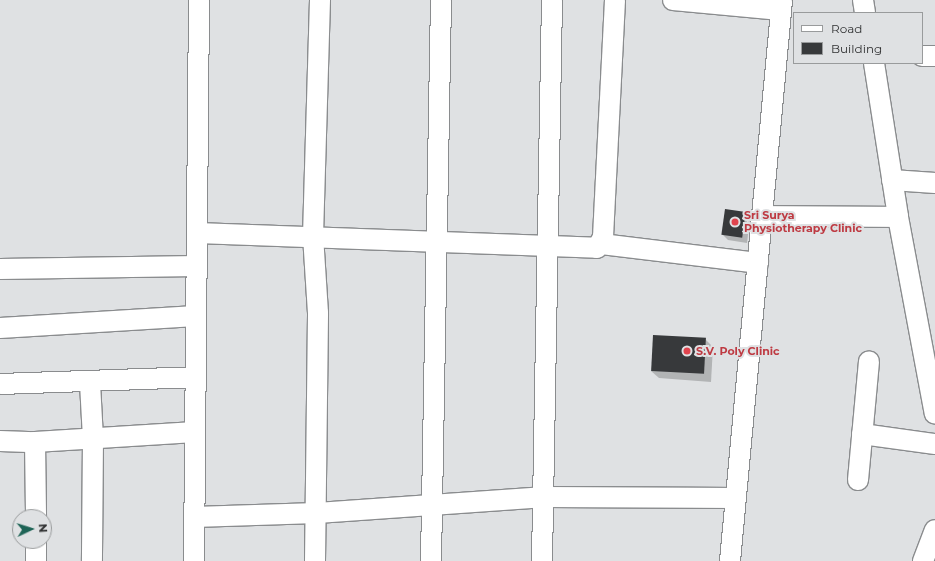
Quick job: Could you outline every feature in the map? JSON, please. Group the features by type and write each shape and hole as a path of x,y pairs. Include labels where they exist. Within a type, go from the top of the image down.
{"street":[{"path":"194,561 199,0"},
{"path":"315,561 317,514 318,313 314,236 320,0"},
{"path":"431,561 441,0"},
{"path":"542,561 545,498 552,0"},
{"path":"601,244 615,0"},
{"path":"673,0 782,5 730,561"},
{"path":"863,0 865,12"},
{"path":"923,56 935,56"},
{"path":"874,64 898,218 929,343 935,414"},
{"path":"892,180 935,183"},
{"path":"762,216 898,218"},
{"path":"197,233 436,240 591,250 601,244 758,263"},
{"path":"0,269 197,266"},
{"path":"0,328 196,316"},
{"path":"858,480 869,362"},
{"path":"0,384 90,383 196,377"},
{"path":"90,383 93,439 92,561"},
{"path":"0,441 35,442 195,432"},
{"path":"862,434 935,444"},
{"path":"35,442 36,509"},
{"path":"194,517 317,514 545,498 736,498"},
{"path":"922,561 935,530"},
{"path":"36,549 36,561"}],"building":[{"path":"725,209 746,212 742,238 721,235"},
{"path":"653,335 706,338 704,374 651,371"}],"place":[{"name":"Sri Surya Physiotherapy Clinic","path":"735,222"},
{"name":"S.V. Poly Clinic","path":"687,351"}]}
